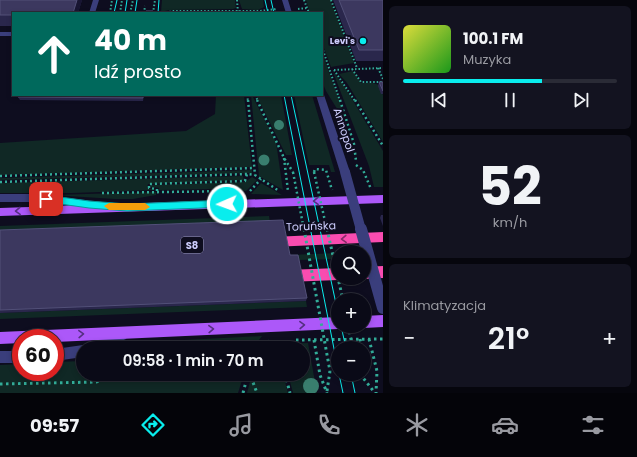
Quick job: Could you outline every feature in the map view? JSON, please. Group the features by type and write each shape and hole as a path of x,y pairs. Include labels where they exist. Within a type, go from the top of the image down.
{"highway":[{"name":"Toruńska","path":"255,242 383,237"},
{"path":"371,273 383,272"},
{"path":"275,276 331,274"}],"main road":[{"path":"0,212 383,198"},
{"path":"371,322 383,321"},
{"path":"0,338 331,323"}],"street":[{"path":"92,12 96,0"},
{"path":"285,0 288,11"},
{"path":"0,34 12,34"},
{"name":"Annopol","path":"320,96 345,172 383,308"},
{"path":"0,198 32,198 89,205 127,207"},
{"path":"107,341 116,337 139,332"},
{"path":"64,354 76,352"},
{"path":"0,357 12,356"}],"path":[{"path":"110,12 112,0"},
{"path":"120,12 122,0"},
{"path":"130,12 132,0"},
{"path":"153,12 154,0"},
{"path":"237,0 238,12"},
{"path":"304,0 309,12"},
{"path":"331,0 357,68"},
{"path":"144,12 145,6"},
{"path":"168,12 288,11 307,8"},
{"path":"323,49 332,71 354,144 357,172"},
{"path":"352,68 361,82 383,80 378,68"},
{"path":"332,71 352,68 383,68"},
{"path":"332,71 345,84 383,146"},
{"path":"0,176 254,168 248,96"},
{"path":"255,96 284,158 293,172 330,371 327,393"},
{"path":"284,158 288,190"},
{"path":"356,165 364,170 370,187"},
{"path":"332,190 326,170 315,169 314,172 340,293"},
{"path":"0,182 247,174 255,175"},
{"path":"157,191 157,189 149,188 149,184 245,181 247,174"},
{"path":"246,193 261,179"},
{"path":"102,193 231,191"},
{"path":"369,339 377,371 375,393"},
{"path":"291,340 383,339"},
{"path":"276,341 284,340"},
{"path":"314,340 320,375 327,393"},
{"path":"0,384 99,381"},
{"path":"243,393 248,381"},
{"path":"252,381 257,393"},
{"path":"287,381 290,393"},
{"path":"366,381 375,393"}],"green space":[{"path":"162,0 235,0 236,8 169,10 161,12"},
{"path":"239,0 263,0 264,7 258,10 242,9"},
{"path":"306,0 330,0 354,63 331,67 323,46 323,12 310,12"},
{"path":"323,55 342,109 341,112 339,112 323,84"},
{"path":"353,71 361,83 373,83 379,85 383,95 383,142 347,83 339,74"},
{"path":"333,72 343,84 383,151 383,187 374,187 369,166"},
{"path":"216,96 244,96 252,167 0,175 0,143 186,131 215,114"},
{"path":"251,96 253,96 276,142 283,190 259,176"},
{"path":"256,96 281,96 292,155 286,155"},
{"path":"294,96 312,96 335,172 331,172 329,165 309,165"},
{"path":"252,170 252,173 0,180 0,178"},
{"path":"243,176 244,180 148,184 147,188 155,190 72,193 0,193 0,183"},
{"path":"252,177 257,180 246,191 214,189 159,190 159,188 151,187 151,185 245,182"},
{"path":"261,183 282,195 251,194"},
{"path":"156,192 156,195 133,199 52,195"},
{"path":"269,216 270,223 0,233 0,226"},
{"path":"331,253 331,259 297,260 289,255"},
{"path":"306,301 307,307 0,319 0,313"},
{"path":"262,336 258,341 166,341"},
{"path":"310,354 317,393 293,393 290,381 310,381"},
{"path":"76,361 76,381 242,381 238,393 0,393 0,365 12,364 12,381 64,381 64,362"},
{"path":"250,381 285,381 288,393 247,393"}],"building":[{"path":"0,0 77,0 73,12 12,12 12,15 0,15"},
{"path":"339,0 383,0 383,50 359,50"},
{"path":"379,82 383,82 383,91"},
{"path":"143,96 143,98 18,97"},
{"path":"283,220 290,255 298,255 307,298 0,310 0,230"}],"tram line":[{"path":"114,12 117,0"},
{"path":"125,12 127,0"},
{"path":"135,12 137,0"},
{"path":"158,12 159,0"},
{"path":"265,0 268,12"},
{"path":"271,0 274,12"},
{"path":"284,96 332,341"},
{"path":"291,96 334,293"},
{"path":"343,333 344,341"},
{"path":"340,381 343,393"},
{"path":"352,381 355,393"}],"slow traffic":[{"path":"109,206 145,207"}],"place":[{"name":"Levi's","path":"363,41"}],"route":[{"path":"46,199 112,207 227,204"}]}
